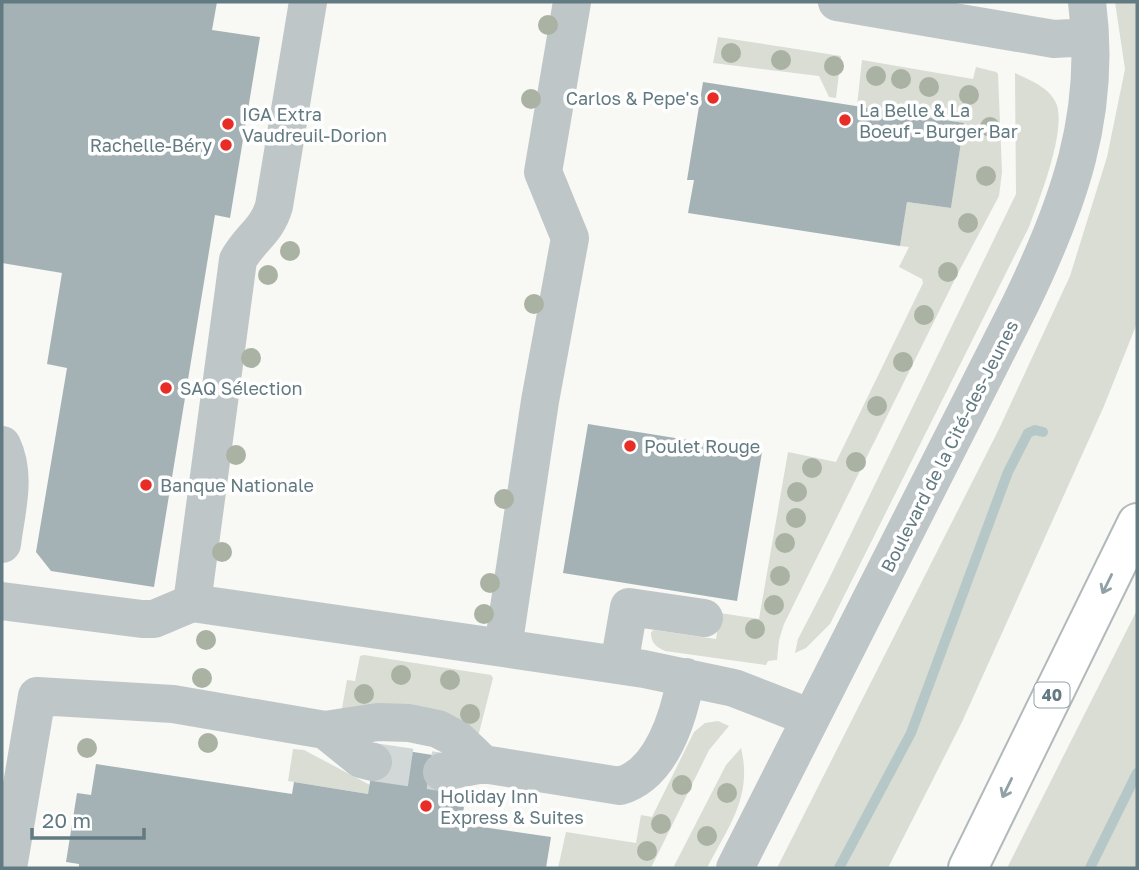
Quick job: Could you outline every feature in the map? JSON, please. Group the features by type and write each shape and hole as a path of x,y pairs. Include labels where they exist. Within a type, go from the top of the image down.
{"highway":[{"name":"40","path":"968,868 1137,523"}],"street":[{"path":"192,603 238,260 243,250 270,220 274,206 308,2"},
{"path":"503,648 540,401 570,238 543,172 572,2"},
{"path":"837,2 1054,39 1089,19"},
{"name":"Boulevard de la Cité-des-Jeunes","path":"735,868 1045,254 1060,218 1082,143 1088,110 1089,19"},
{"path":"2,445 11,474 2,544"},
{"path":"2,601 142,619 153,619 192,603 686,677 734,688 811,718"},
{"path":"619,665 629,607 704,618"},
{"path":"442,772 483,764 620,786 632,782 644,774 674,726 686,677"},
{"path":"8,868 37,696 173,704 325,730 378,722 409,723 438,729 457,739 483,764"},
{"path":"325,730 361,759 373,762"}],"shaded area":[{"path":"1115,2 1137,2 1137,323 1104,406 962,722 888,868 777,868 999,429 1070,276 1107,157 1125,69"},
{"path":"718,37 841,56 836,98 829,97 819,76 713,63"},
{"path":"862,60 973,79 976,67 996,72 1002,172 999,196 784,624 777,660 768,661 766,665 665,651 653,642 651,632 654,630 716,639 720,613 759,619 788,452 836,462 923,283 922,279 899,267 909,247 900,246 907,202 951,208 964,123 857,106"},
{"path":"1015,73 1047,91 1055,101 1058,112 1056,144 1029,227 830,624 806,648 795,653 798,639 1016,194"},
{"path":"1137,610 1137,868 1007,868"},
{"path":"360,656 491,675 493,678 479,733 341,714 347,680 355,681"},
{"path":"718,721 729,726 709,750 651,868 558,868 566,832 636,843 641,815 652,817 694,732 705,723"},
{"path":"741,748 744,782 741,797 730,825 707,868 673,868 726,765"},
{"path":"293,749 304,750 370,785 368,794 288,781"}],"building":[{"path":"2,2 217,2 212,30 260,37 230,218 215,215 154,587 51,571 36,552 67,368 47,364 62,273 2,263"},
{"path":"703,82 964,123 951,208 907,202 900,246 688,213 694,180 687,180"},
{"path":"588,424 762,452 737,601 563,573"},
{"path":"376,746 445,757 438,803 464,807 461,824 551,837 546,868 79,868 79,864 66,862 77,793 91,795 96,764 292,794 294,782 368,794"}],"waterway":[{"path":"839,868 911,733 1008,472 1028,433 1035,430 1043,432"},
{"path":"1090,868 1137,773"}],"tunnel":[{"path":"373,762 442,772"}],"place":[{"name":"Carlos & Pepe's","path":"713,98"},
{"name":"La Belle & La Boeuf - Burger Bar","path":"845,120"},
{"name":"IGA Extra Vaudreuil-Dorion","path":"228,124"},
{"name":"Rachelle-Béry","path":"226,145"},
{"name":"SAQ Sélection","path":"166,388"},
{"name":"Poulet Rouge","path":"630,446"},
{"name":"Banque Nationale","path":"146,485"},
{"name":"Holiday Inn Express & Suites","path":"426,806"}]}
